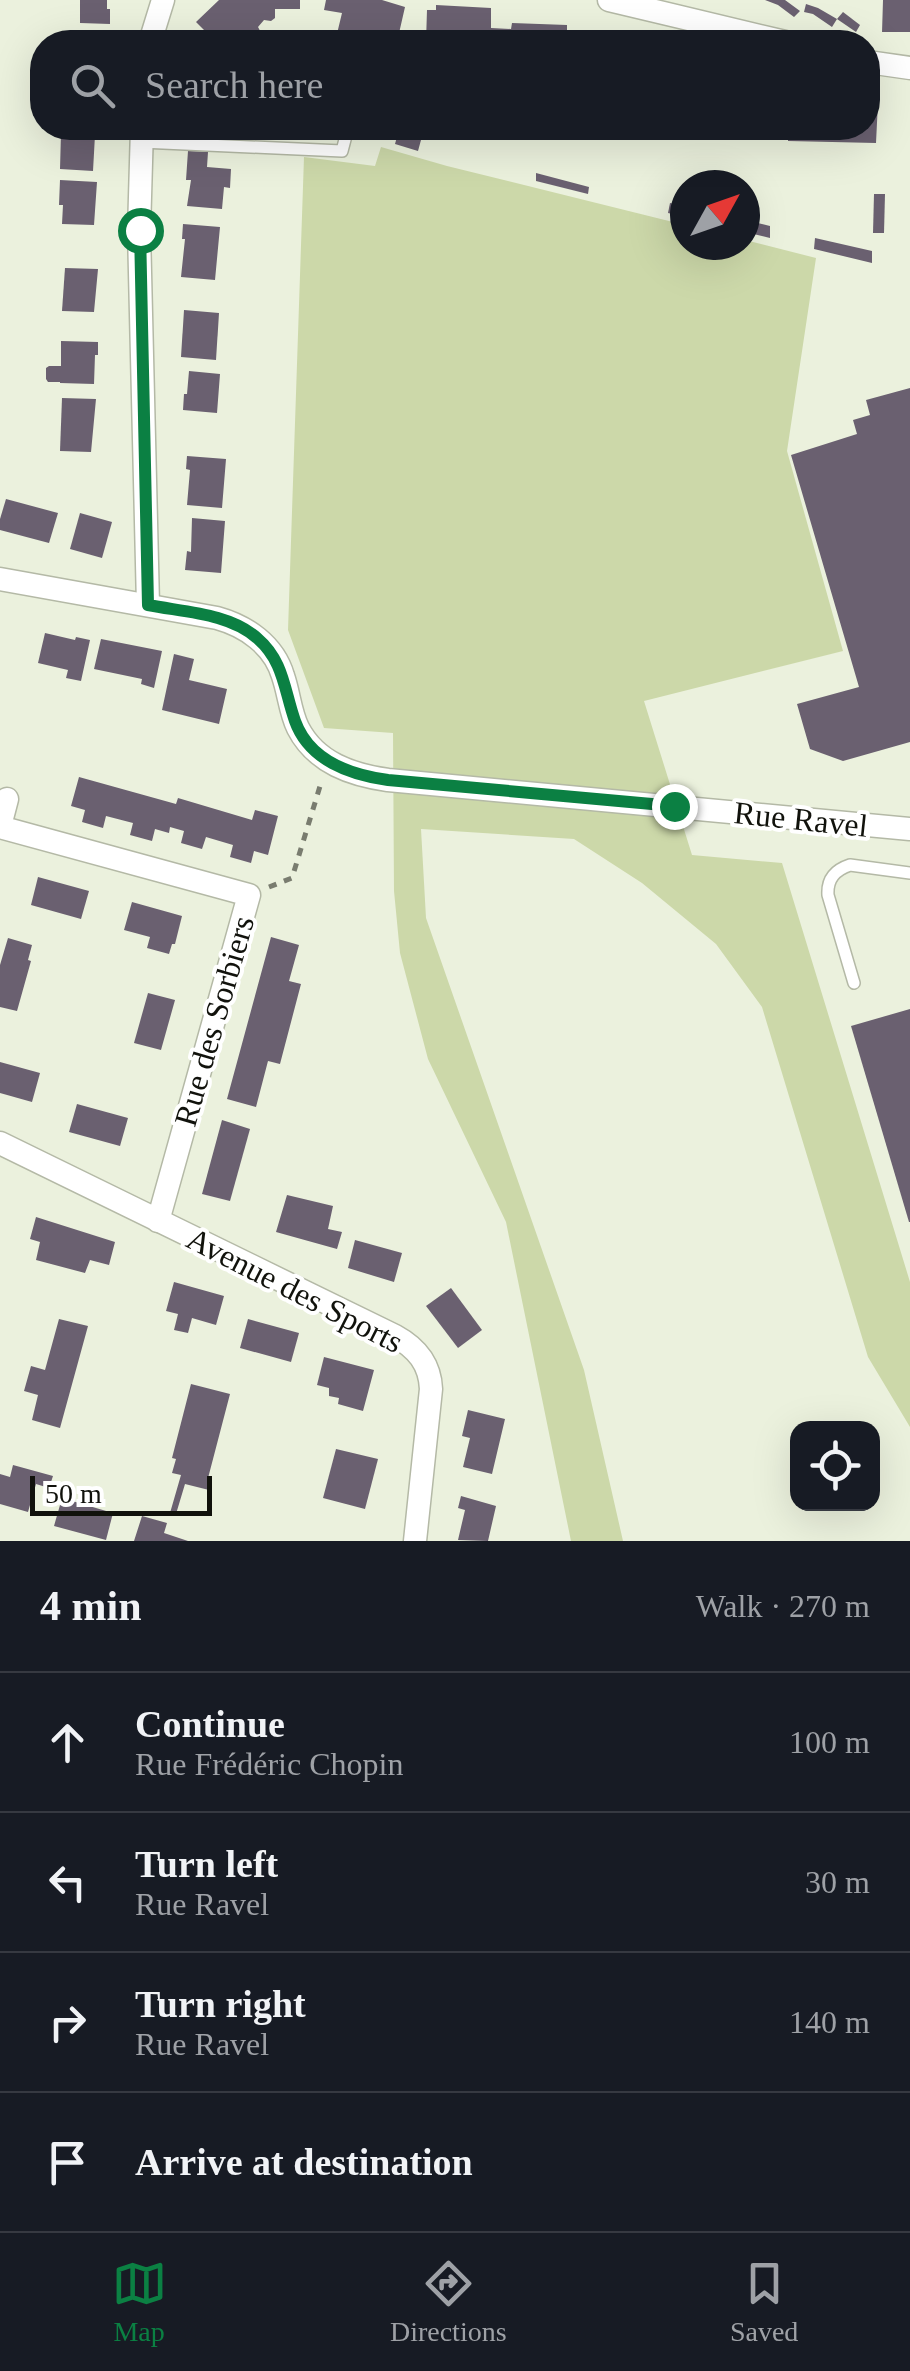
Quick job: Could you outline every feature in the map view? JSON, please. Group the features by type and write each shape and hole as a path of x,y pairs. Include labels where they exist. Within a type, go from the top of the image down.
{"street":[{"path":"154,30 163,0"},
{"path":"609,0 735,30"},
{"path":"880,64 910,68"},
{"path":"142,140 141,324 148,605"},
{"name":"Rue Ravel","path":"0,579 232,622 257,638 275,659 300,732 318,753 355,774 910,829"},
{"path":"0,827 7,800"},
{"name":"Rue des Sorbiers","path":"0,827 248,896 158,1221"},
{"name":"Avenue des Sports","path":"0,1143 404,1341 420,1356 427,1366 432,1390 415,1541"}],"lane":[{"path":"204,140 342,151 345,140"},
{"path":"854,983 828,895 830,878 850,865 910,873"}],"path":[{"path":"248,896 292,878 328,760"}],"green space":[{"path":"381,147 670,221 670,260 760,260 760,244 816,258 787,451 843,651 644,701 692,855 782,863 910,1282 910,1427 868,1357 762,1007 716,944 642,883 574,839 421,829 426,918 584,1370 623,1541 571,1541 506,1222 428,1059 400,953 394,891 393,733 324,728 288,630 304,157 375,166"}],"building":[{"path":"80,0 107,0 110,24 80,23"},
{"path":"219,0 300,0 300,9 275,9 275,18 264,20 260,30 204,30 196,22"},
{"path":"326,0 382,0 405,7 400,30 338,30 342,13 324,10"},
{"path":"765,0 785,0 800,11 794,17"},
{"path":"883,0 910,0 910,32 882,32"},
{"path":"806,4 837,19 832,27 804,12"},
{"path":"436,5 491,8 491,28 511,29 512,23 567,25 567,30 426,30 427,10 436,10"},
{"path":"843,12 860,25 853,30 837,19"},
{"path":"61,140 95,140 93,171 60,169"},
{"path":"396,140 421,140 418,151 395,144"},
{"path":"788,140 876,140 876,143"},
{"path":"188,151 208,152 207,167 231,169 230,188 224,187 222,209 187,206 191,180 186,180"},
{"path":"536,173 589,187 588,194 536,181"},
{"path":"60,180 97,182 94,225 62,224"},
{"path":"874,194 885,194 884,233 873,233"},
{"path":"183,224 220,227 215,280 181,277"},
{"path":"760,224 770,226 770,238 760,236"},
{"path":"815,238 872,251 872,263 814,249"},
{"path":"65,268 98,269 94,312 62,311"},
{"path":"184,310 219,313 216,360 181,357"},
{"path":"61,341 98,342 94,384 48,382 46,368 61,366"},
{"path":"189,371 220,374 217,413 183,410"},
{"path":"910,388 910,742 843,761 810,749 797,704 859,687 791,455 857,434 853,420 870,415 866,400"},
{"path":"62,398 96,399 91,452 60,451"},
{"path":"187,456 226,459 222,508 187,505"},
{"path":"6,499 58,513 49,543 0,530"},
{"path":"80,513 112,522 102,558 70,549"},
{"path":"192,518 225,521 221,573 185,570 187,551 191,552"},
{"path":"45,633 90,640 81,681 66,678 68,670 38,663"},
{"path":"101,639 162,651 154,688 141,684 142,679 94,669"},
{"path":"174,654 194,659 189,680 227,689 219,724 162,710"},
{"path":"79,777 176,804 178,798 252,820 255,810 278,816 268,855 254,851 251,863 230,857 233,845 206,837 202,849 181,843 184,831 170,827 169,833 155,829 152,841 130,835 133,823 106,816 103,828 82,822 85,810 71,806"},
{"path":"38,877 89,891 81,919 31,905"},
{"path":"132,902 182,916 169,954 147,948 150,937 124,930"},
{"path":"271,937 299,945 289,981 301,984 280,1064 268,1061 256,1107 227,1099"},
{"path":"8,938 32,945 17,1011 0,1007 0,965"},
{"path":"148,993 175,1000 161,1050 134,1043"},
{"path":"910,1009 910,1222 909,1222 851,1026"},
{"path":"0,1062 40,1073 32,1102 0,1093"},
{"path":"77,1104 128,1118 120,1146 69,1132"},
{"path":"222,1120 250,1129 230,1201 202,1194"},
{"path":"287,1195 333,1206 328,1229 342,1232 337,1249 276,1232"},
{"path":"36,1217 115,1242 109,1265 90,1260 85,1273 36,1260 40,1242 30,1239"},
{"path":"355,1240 402,1253 394,1282 348,1268"},
{"path":"174,1282 224,1296 216,1325 192,1318 188,1333 174,1330 178,1314 166,1311"},
{"path":"451,1288 482,1330 458,1348 426,1306"},
{"path":"59,1319 88,1326 60,1428 32,1420 38,1395 24,1391 31,1366 45,1370"},
{"path":"248,1319 299,1333 291,1362 240,1348"},
{"path":"324,1357 374,1370 363,1411 338,1404 339,1398 329,1396 329,1388 317,1385"},
{"path":"191,1384 230,1394 207,1482 211,1483 209,1490 185,1484 176,1514 170,1513 181,1475 172,1473 176,1459 172,1458"},
{"path":"468,1410 505,1419 492,1474 463,1467 470,1438 462,1436"},
{"path":"336,1449 378,1459 365,1509 323,1498"},
{"path":"13,1465 53,1476 49,1488 36,1484 28,1512 0,1504 0,1474 10,1477"},
{"path":"461,1496 496,1506 488,1541 458,1540 465,1510 458,1508"},
{"path":"62,1498 113,1513 106,1540 54,1526"},
{"path":"142,1516 167,1523 164,1533 188,1541 134,1541"}],"route":[{"path":"140,230 148,605 232,622 257,638 282,672 300,732 318,753 355,774 674,806"}]}
